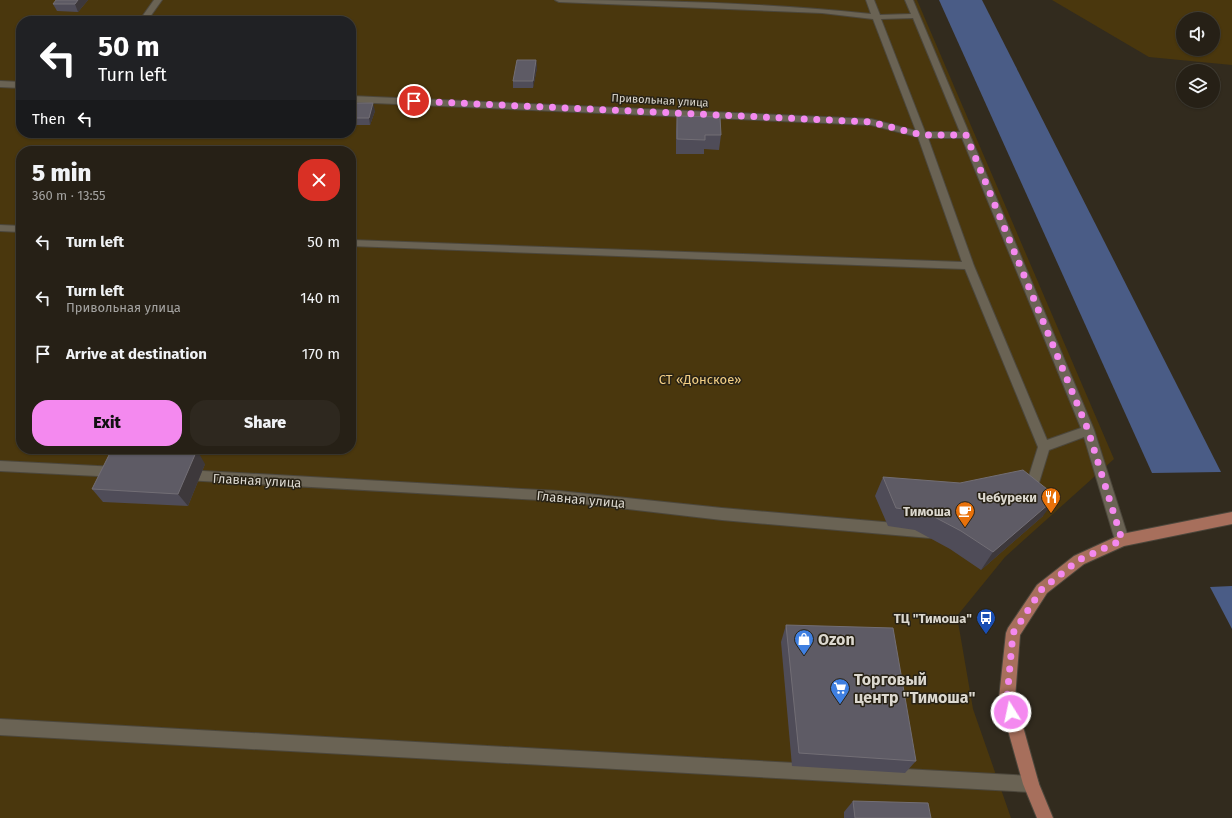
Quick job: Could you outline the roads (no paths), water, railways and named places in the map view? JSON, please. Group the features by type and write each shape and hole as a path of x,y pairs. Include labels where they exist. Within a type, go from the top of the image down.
{"main road":[{"path":"1045,818 1031,784 1007,698 1013,633 1042,589 1079,560 1122,540 1232,518"}],"street":[{"path":"147,16 158,0"},
{"path":"559,0 822,11 877,17 916,16"},
{"path":"870,0 970,266 1044,447 1026,505"},
{"path":"909,0 1088,430 1122,540"},
{"path":"0,84 16,85"},
{"name":"Привольная улица","path":"356,99 871,122 922,135 966,135"},
{"path":"0,228 16,229"},
{"path":"356,242 970,266"},
{"path":"1044,447 1088,430"},
{"path":"0,466 129,473"},
{"name":"Главная улица","path":"169,475 559,496 722,514 946,533"},
{"path":"0,728 1031,784"}],"water":[{"path":"939,0 982,0 1221,472 1152,473"},
{"path":"1232,586 1232,629 1210,587"}],"place":[{"name":"Чебуреки","path":"1051,514"},
{"name":"Тимоша","path":"965,528"},
{"name":"ТЦ \"Тимоша\"","path":"986,635"},
{"name":"Ozon","path":"804,656"},
{"name":"Торговый центр \"Тимоша\"","path":"840,705"}],"park label":[{"name":"СТ «Донское»","path":"700,379"}]}
